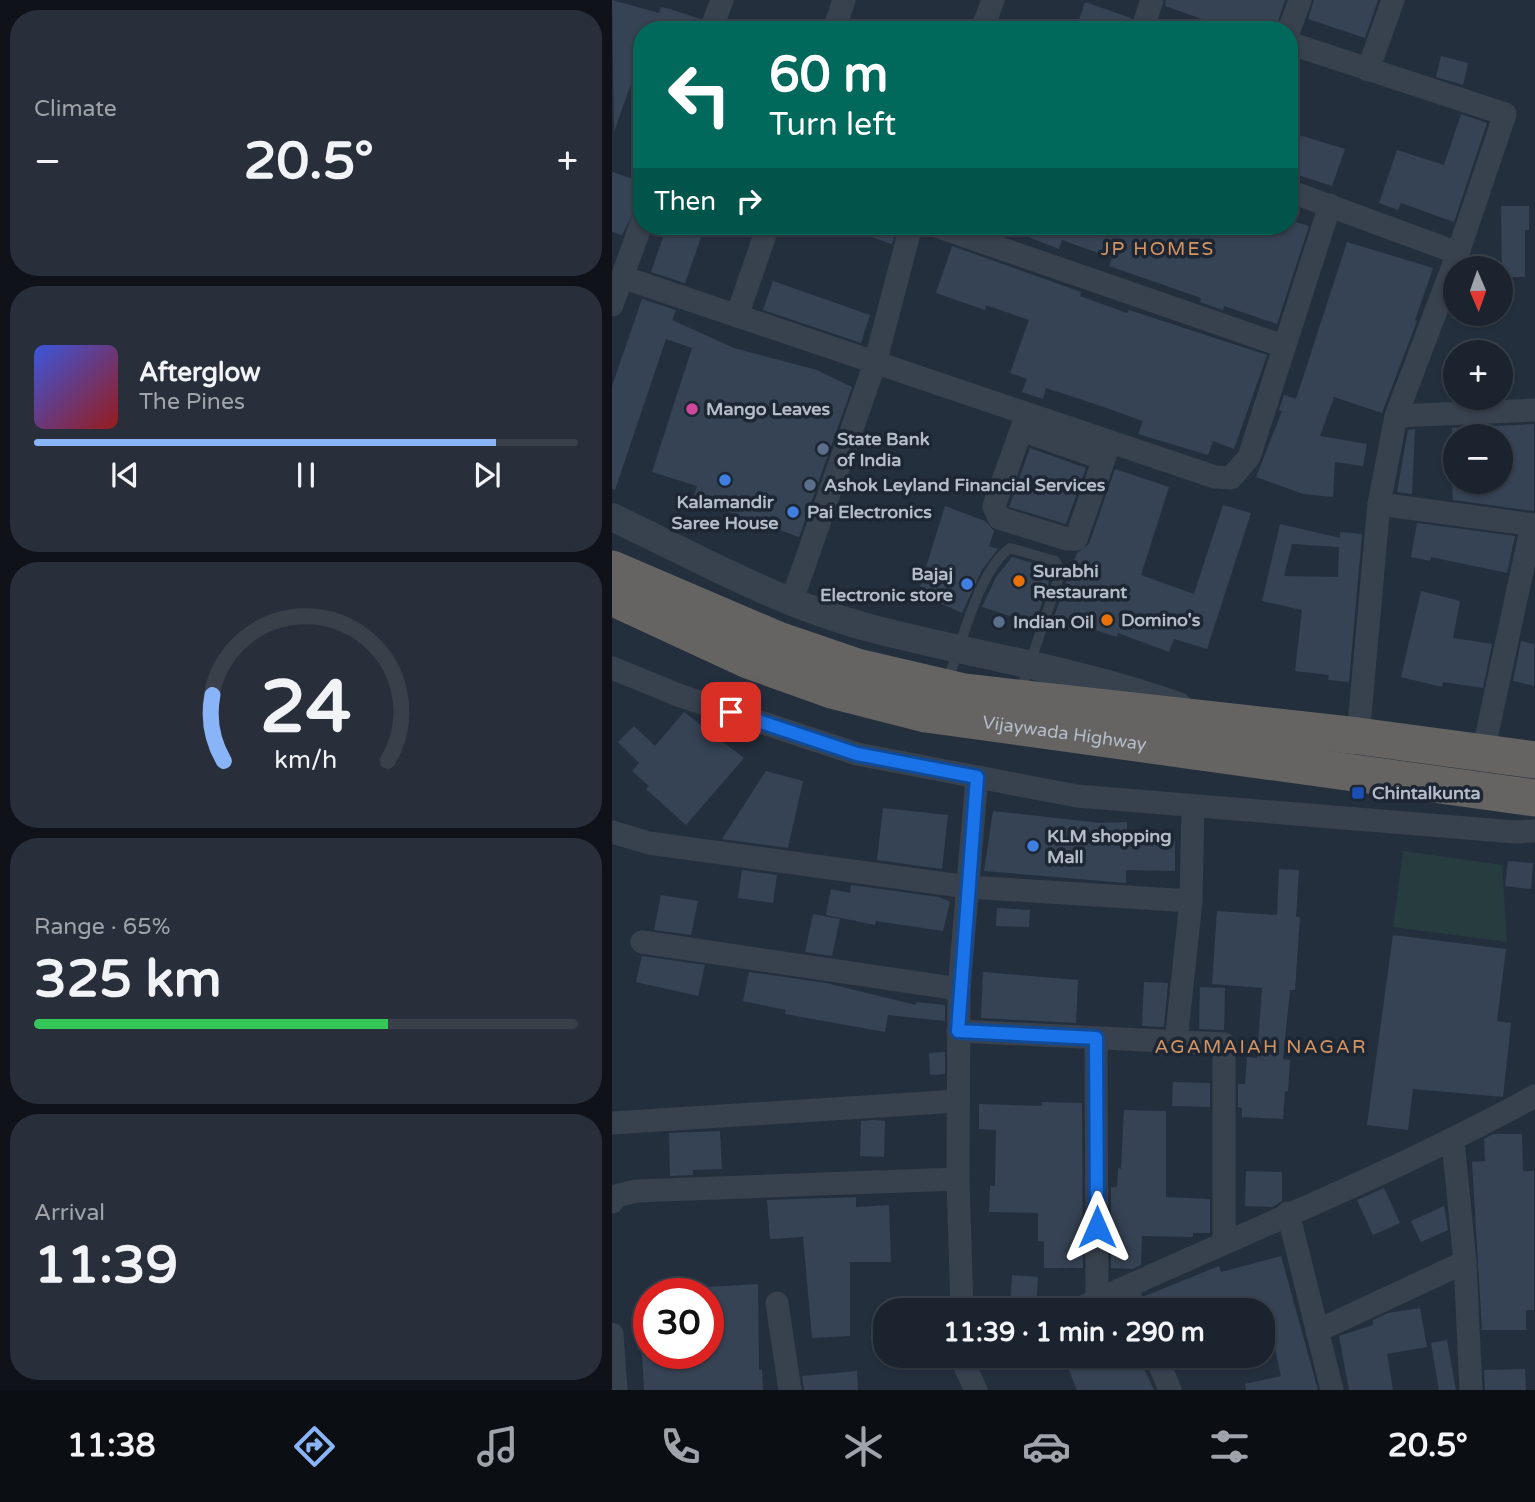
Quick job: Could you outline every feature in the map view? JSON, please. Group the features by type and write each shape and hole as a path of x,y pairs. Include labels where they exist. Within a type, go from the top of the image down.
{"highway":[{"name":"Vijaywada Highway","path":"612,569 778,640 857,667 944,687 1024,681 1216,720 1534,760"},
{"name":"Vijaywada Highway","path":"612,597 748,660 832,690 926,714 1534,798"}],"street":[{"path":"714,21 722,0"},
{"path":"837,21 844,0"},
{"path":"985,21 993,0"},
{"path":"1145,21 1152,0"},
{"path":"1292,21 1300,0"},
{"path":"1368,70 1393,0"},
{"path":"1298,46 1504,114 1458,253 1396,416 1379,504 1358,736"},
{"path":"1298,194 1458,253"},
{"path":"622,277 875,363 1024,422 1107,450 1215,477 1232,478 1249,457 1330,205"},
{"path":"612,305 637,235"},
{"path":"737,316 765,235"},
{"path":"791,603 875,363 909,235"},
{"path":"962,235 1283,346"},
{"path":"1396,416 1534,410"},
{"path":"1024,422 994,506 999,518 1067,540 1076,539 1107,450"},
{"path":"1379,504 1533,525 1483,752"},
{"path":"612,517 791,603 868,627 961,649 1024,681"},
{"path":"612,668 681,696 857,754 1077,796 1515,832 1534,831"},
{"path":"962,1298 958,1179 959,989 977,777"},
{"path":"1176,1042 1191,901 1194,806"},
{"path":"612,832 649,843 968,887 1191,901"},
{"path":"642,942 959,989"},
{"path":"958,1031 1224,1044 1224,1241"},
{"path":"1096,1038 1097,1298"},
{"path":"1101,1298 1453,1141 1534,1096"},
{"path":"612,1123 958,1101"},
{"path":"1453,1141 1465,1262 1471,1390"},
{"path":"612,1202 616,1196 636,1191 958,1179"},
{"path":"1289,1213 1332,1390"},
{"path":"1317,1331 1465,1262"},
{"path":"1126,1287 1131,1298"},
{"path":"776,1303 790,1390"},
{"path":"612,1334 616,1390"},
{"path":"970,1368 976,1390"},
{"path":"1161,1368 1170,1390"}],"lane":[{"path":"944,687 961,649 978,598 998,557 1010,548 1055,561 1061,571 1024,681"}],"green space":[{"path":"1403,851 1502,865 1507,942 1393,927"}],"building":[{"path":"612,0 659,13 661,7 700,19 633,21 633,85 631,84 614,132"},
{"path":"1166,0 1285,0 1278,21 1208,21 1165,6"},
{"path":"1314,0 1378,0 1365,38 1308,19"},
{"path":"1085,2 1131,18 1130,21 1079,21"},
{"path":"1441,56 1468,63 1463,85 1436,77"},
{"path":"1461,114 1487,123 1454,222 1401,203 1398,210 1379,203 1397,150 1444,165"},
{"path":"1298,135 1345,149 1332,186 1298,175"},
{"path":"612,172 633,179 633,214 622,235 612,232"},
{"path":"1501,206 1529,206 1529,230 1525,230 1525,277 1513,277 1513,256 1502,256"},
{"path":"1298,223 1309,226 1277,324 1224,306 1223,310 1200,302 1201,298 1109,266 1112,258 1062,240 1059,249 1023,235 1298,235"},
{"path":"664,235 702,235 685,283 651,272"},
{"path":"865,235 894,235 892,244"},
{"path":"1347,242 1433,268 1415,320 1417,321 1382,413 1334,397 1320,436 1367,444 1363,466 1335,462 1333,497 1303,494 1256,477 1282,411 1279,410 1284,395 1296,399"},
{"path":"952,246 1081,292 1080,296 1127,313 1129,310 1267,355 1234,449 1213,441 1208,455 1138,434 1143,421 1095,404 1046,388 1043,399 1022,392 1027,379 1010,373 1029,320 986,305 985,310 936,293"},
{"path":"773,281 870,315 861,343 763,310"},
{"path":"642,299 676,310 672,320 734,348 817,370 852,387 799,537 693,499 697,486 652,472 692,348 666,339 615,490 612,489 612,386"},
{"path":"1534,424 1534,511 1453,500 1453,494 1513,494 1513,425"},
{"path":"1415,429 1412,494 1397,492 1408,430"},
{"path":"1030,448 1086,468 1066,524 1009,507"},
{"path":"1115,469 1169,487 1141,575 1194,594 1223,505 1251,513 1207,649 1174,639 1169,652 1118,633 1117,637 1054,617 1077,553 1089,544"},
{"path":"945,506 985,521 994,531 989,546 998,549 982,570 962,613 918,593"},
{"path":"1417,523 1515,536 1507,573 1431,557 1430,561 1411,557"},
{"path":"1280,524 1340,538 1340,532 1362,534 1349,682 1328,680 1329,675 1295,671 1302,610 1262,601","holes":["1292,544 1339,547 1338,577 1284,576"]},
{"path":"1012,557 1050,568 1052,572 1035,624 982,607 996,577"},
{"path":"1421,591 1460,601 1453,638 1492,644 1483,688 1443,682 1442,687 1401,677"},
{"path":"1521,641 1534,644 1534,686 1513,681"},
{"path":"684,712 744,758 686,825 646,789 649,786 632,771 639,763 618,742 634,726 655,746"},
{"path":"766,771 803,781 788,848 722,839"},
{"path":"883,808 948,815 942,869 877,860"},
{"path":"993,811 1100,823 1127,822 1127,839 1175,841 1175,871 1126,870 1126,883 984,871"},
{"path":"1508,861 1533,863 1531,889 1505,886"},
{"path":"1279,869 1299,870 1296,917 1300,917 1295,990 1290,990 1283,1059 1290,1060 1288,1091 1285,1091 1283,1119 1242,1117 1242,1108 1238,1107 1238,1084 1245,1084 1247,1057 1257,1058 1262,988 1212,984 1217,911 1277,915"},
{"path":"742,870 777,875 773,903 738,898"},
{"path":"851,885 939,897 950,902 943,931 876,921 875,925 826,915 831,889 850,893"},
{"path":"661,895 698,901 691,935 654,930"},
{"path":"997,908 1030,910 1029,927 996,926"},
{"path":"813,914 840,919 832,956 805,952"},
{"path":"1393,935 1506,949 1497,1021 1511,1023 1503,1097 1413,1089 1408,1130 1367,1125"},
{"path":"642,956 705,965 698,996 636,982"},
{"path":"749,972 826,983 916,1005 916,1002 945,1005 945,1021 888,1015 885,1032 785,1014 786,1010 743,1001"},
{"path":"983,972 1078,980 1076,1023 981,1018"},
{"path":"1144,982 1168,983 1164,1027 1142,1026"},
{"path":"1200,987 1225,988 1224,1030 1199,1029"},
{"path":"945,1052 945,1074 930,1075 929,1053"},
{"path":"1173,1082 1210,1083 1210,1107 1172,1106"},
{"path":"1042,1102 1082,1103 1083,1268 1044,1268 1044,1242 1038,1241 1038,1213 989,1212 990,1186 995,1186 996,1130 979,1129 979,1104 1042,1106"},
{"path":"1124,1110 1166,1111 1166,1197 1210,1199 1210,1233 1193,1233 1193,1237 1142,1236 1141,1265 1133,1269 1111,1268 1111,1187 1117,1187 1118,1168 1121,1169"},
{"path":"861,1121 885,1121 884,1157 860,1156"},
{"path":"720,1131 722,1169 693,1170 693,1175 670,1176 669,1133"},
{"path":"1493,1134 1522,1134 1523,1171 1534,1171 1534,1310 1526,1310 1526,1330 1482,1330 1472,1162 1485,1161 1484,1139"},
{"path":"1246,1171 1282,1172 1282,1201 1272,1207 1245,1206"},
{"path":"1384,1188 1400,1223 1373,1235 1357,1200"},
{"path":"856,1197 856,1207 889,1205 891,1262 850,1262 850,1336 812,1338 803,1237 770,1239 767,1200"},
{"path":"1444,1206 1448,1230 1421,1242 1411,1221"},
{"path":"1281,1256 1318,1390 1246,1390 1245,1384 1281,1376 1275,1349 1275,1298 1145,1296 1219,1266 1221,1272"},
{"path":"1012,1275 1038,1277 1037,1298 1011,1298"},
{"path":"758,1284 759,1370 762,1370 763,1390 644,1390 643,1369 724,1369 724,1286"},
{"path":"1420,1308 1427,1347 1387,1354 1393,1390 1349,1390 1339,1336 1373,1325 1373,1320 1388,1313"},
{"path":"1447,1340 1456,1390 1439,1390 1431,1343"},
{"path":"1068,1368 1144,1368 1154,1390 1077,1390"},
{"path":"1525,1369 1526,1390 1485,1390 1484,1370"},
{"path":"857,1371 858,1390 804,1390 802,1376"}],"place":[{"name":"Mango Leaves","path":"692,409"},
{"name":"State Bank of India","path":"823,449"},
{"name":"Kalamandir Saree House","path":"725,480"},
{"name":"Ashok Leyland Financial Services","path":"810,485"},
{"name":"Pai Electronics","path":"793,512"},
{"name":"Surabhi Restaurant","path":"1019,581"},
{"name":"Bajaj Electronic store","path":"967,584"},
{"name":"Domino's","path":"1107,620"},
{"name":"Indian Oil","path":"999,622"},
{"name":"Chintalkunta","path":"1358,793"},
{"name":"KLM shopping Mall","path":"1033,846"}],"district":[{"name":"JP HOMES","path":"1158,248"},
{"name":"AGAMAIAH NAGAR","path":"1261,1046"}],"route":[{"path":"731,712 857,754 977,777 959,989 958,1031 1096,1038 1097,1227"}]}
